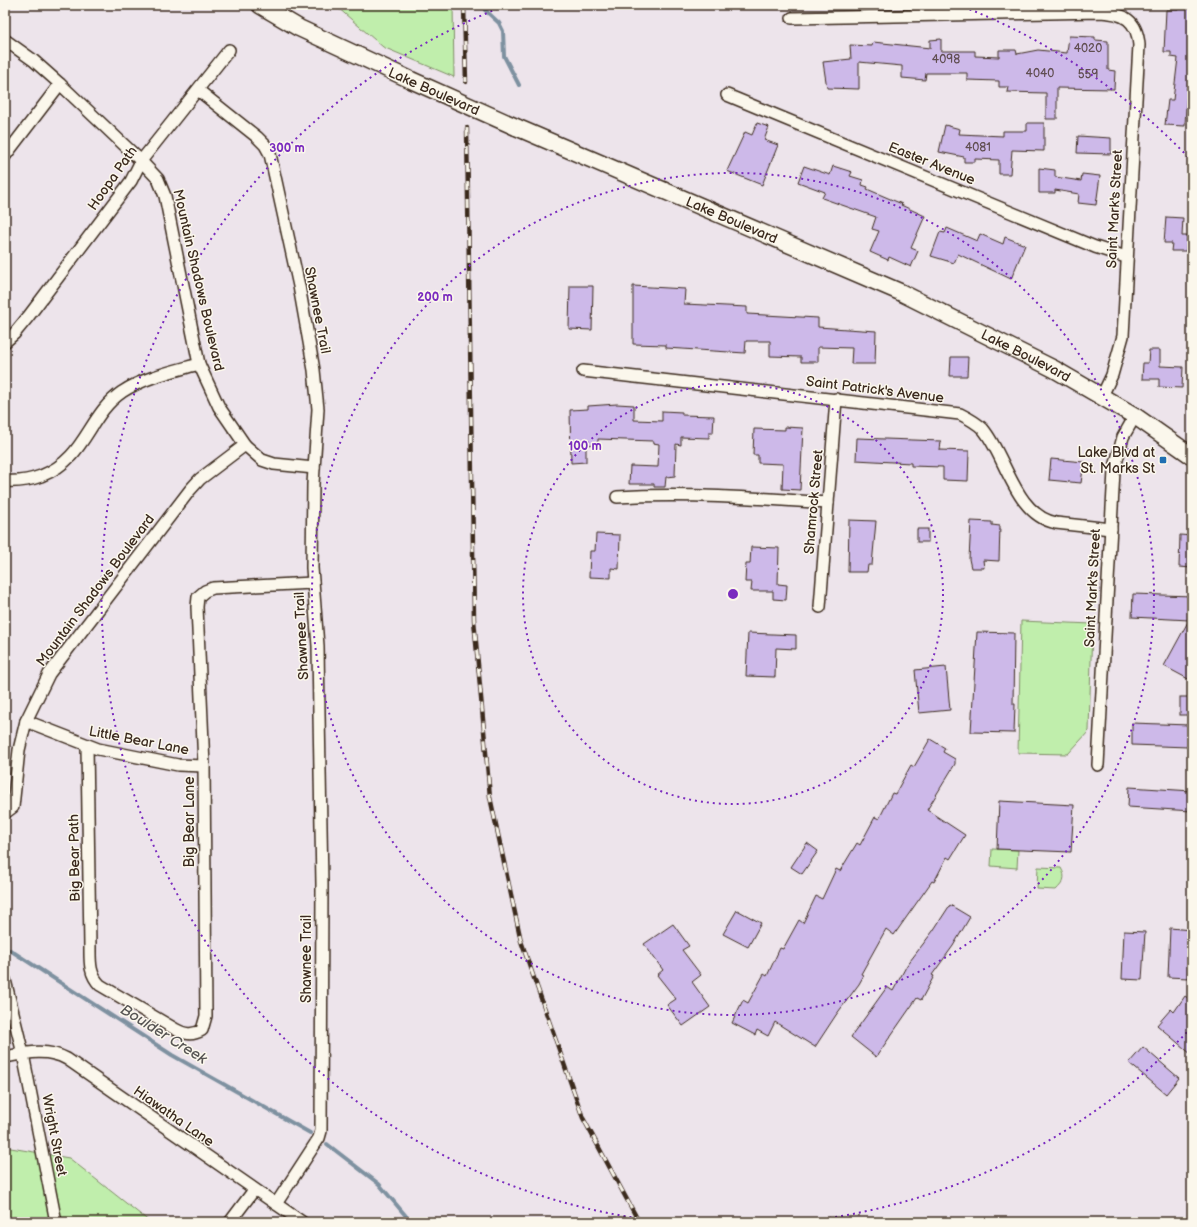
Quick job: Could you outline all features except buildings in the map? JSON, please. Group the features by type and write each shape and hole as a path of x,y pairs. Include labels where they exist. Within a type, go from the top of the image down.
{"main road":[{"name":"Lake Boulevard","path":"260,5 306,31 411,80 516,127 900,292 1054,369 1135,416 1192,456"}],"street":[{"name":"Saint Mark's Street","path":"792,18 1100,12 1119,15 1133,22 1137,29 1139,44 1121,345 1112,375 1102,396"},
{"name":"Mountain Shadows Boulevard","path":"5,40 33,60 60,84 141,161 162,186 199,364 220,407 245,445 200,479 190,490 49,674 26,721 19,750 12,807 5,813"},
{"name":"Hoopa Path","path":"5,342 23,323 131,181 141,161 229,50"},
{"path":"5,156 60,84"},
{"name":"Shawnee Trail","path":"198,90 257,137 265,145 270,154 299,286 314,370 318,417 314,468 314,583 319,714 322,884 321,1131 320,1138 276,1204"},
{"name":"Easter Avenue","path":"727,95 1095,247 1126,257"},
{"path":"5,480 33,479 58,467 74,454 106,406 122,393 159,375 199,364"},
{"name":"Saint Patrick's Avenue","path":"583,371 960,414 972,420 984,430 1015,486 1032,510 1048,522 1110,530"},
{"name":"Shamrock Street","path":"820,607 836,399"},
{"name":"Saint Mark's Street","path":"1098,765 1114,471 1123,437 1135,416"},
{"path":"245,445 262,460 274,464 314,468"},
{"path":"617,498 668,494 730,496 828,504"},
{"name":"Big Bear Lane","path":"91,970 100,985 179,1032 191,1034 202,1030 206,1016 204,766 197,607 198,597 205,591 213,588 314,583"},
{"name":"Little Bear Lane","path":"26,721 88,746 178,765 204,766"},
{"name":"Big Bear Path","path":"88,746 91,970"},
{"name":"Wright Street","path":"5,980 23,1054 56,1222"},
{"name":"Hiawatha Lane","path":"5,1058 23,1054 53,1053 67,1059 302,1222"},
{"path":"230,1222 254,1190"}],"green space":[{"path":"337,5 453,5 454,77 383,47 337,7"},
{"path":"1021,621 1092,624 1089,731 1068,754 1018,753"},
{"path":"992,849 1018,850 1017,868 991,866"},
{"path":"1038,867 1061,868 1064,878 1061,885 1056,890 1037,889"},
{"path":"5,1147 69,1158 150,1222 5,1222"}],"waterway":[{"path":"486,5 485,10 499,23 503,31 504,56 519,85"},
{"name":"Boulder Creek","path":"10,950 172,1055 310,1133"},
{"name":"Boulder Creek","path":"327,1144 379,1184 411,1222"}],"railway":[{"path":"464,5 466,82"},
{"path":"467,128 474,620 490,797 521,941 583,1118 639,1222"}],"place":[{"name":"Lake Blvd at St. Marks St","path":"1163,460"}]}
